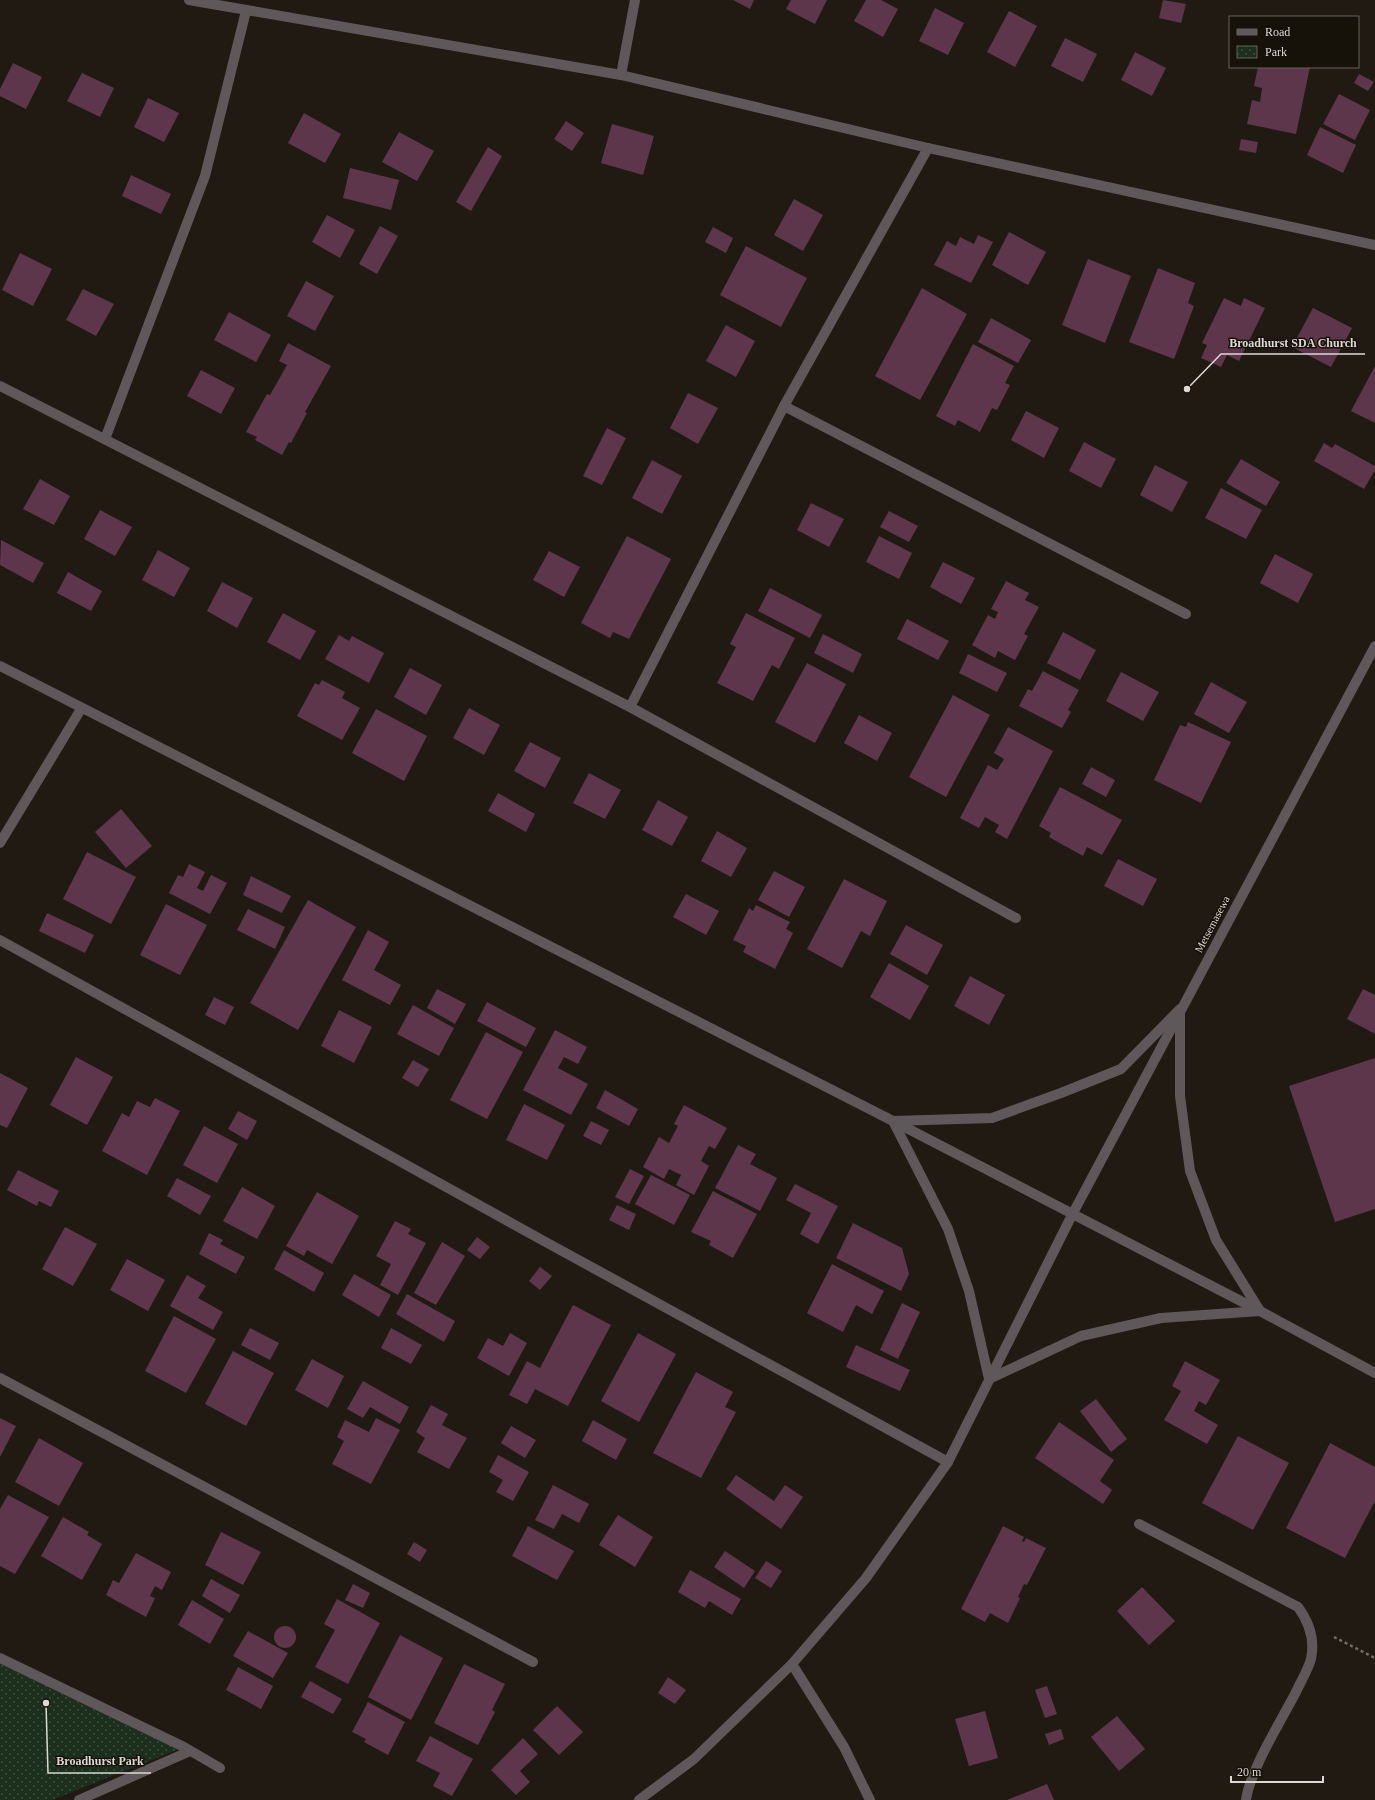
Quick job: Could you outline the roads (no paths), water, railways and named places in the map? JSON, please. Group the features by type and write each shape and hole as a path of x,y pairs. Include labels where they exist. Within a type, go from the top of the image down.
{"street":[{"path":"189,0 621,75 928,148 1375,245"},
{"path":"621,75 635,0"},
{"path":"105,440 205,176 246,11"},
{"path":"630,707 784,406 928,148"},
{"path":"0,386 630,707 1016,918"},
{"path":"784,406 1186,614"},
{"name":"Metsemasewa","path":"639,1800 694,1759 792,1664 866,1578 948,1462 1072,1215 1180,1009 1375,646"},
{"path":"0,666 81,709 893,1121 1260,1311 1375,1373"},
{"path":"0,843 81,709"},
{"path":"0,940 542,1240 948,1462"},
{"path":"893,1121 992,1118 1061,1093 1121,1068 1180,1009"},
{"path":"1180,1009 1180,1096 1190,1171 1216,1240 1260,1311"},
{"path":"893,1121 948,1229 969,1291 989,1379 1081,1336 1161,1318 1260,1311"},
{"path":"0,1378 534,1662"},
{"path":"1139,1524 1298,1607 1308,1623 1312,1641 1311,1658 1304,1675 1255,1771 1247,1790 1246,1800"},
{"path":"0,1658 184,1748 188,1752 220,1768"},
{"path":"792,1664 844,1747 870,1800"},
{"path":"78,1800 188,1752"}],"place":[{"name":"Broadhurst SDA Church","path":"1187,389"},
{"name":"Broadhurst Park","path":"46,1703"}]}
